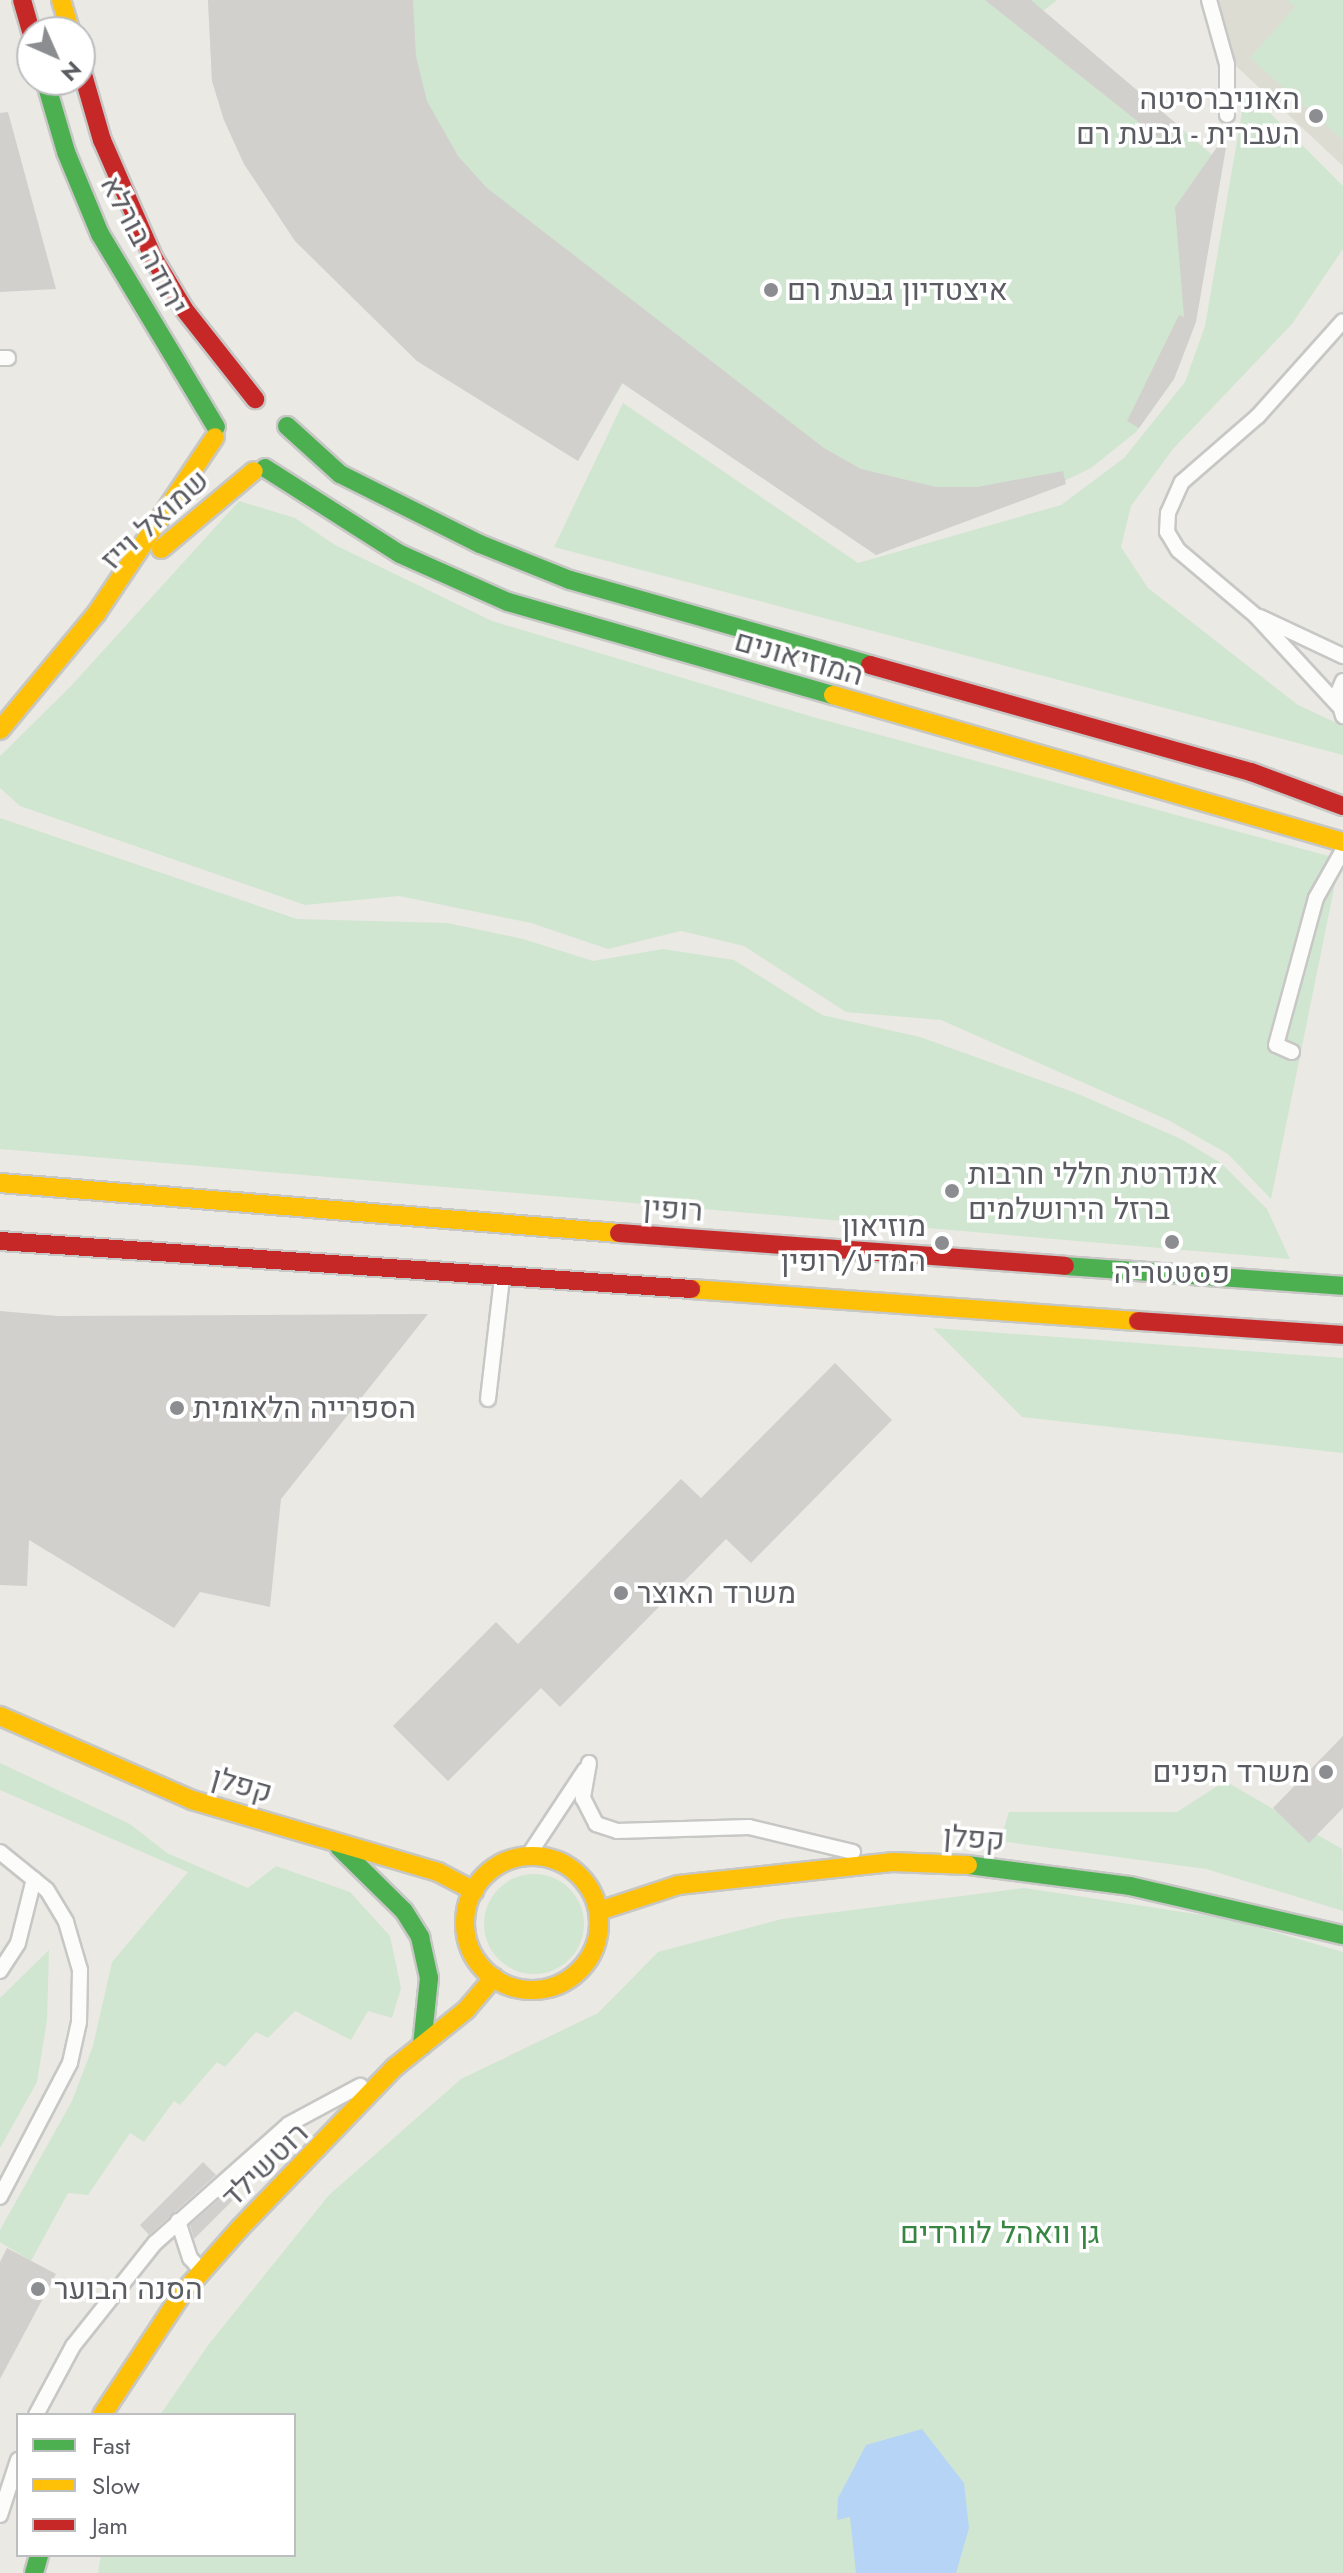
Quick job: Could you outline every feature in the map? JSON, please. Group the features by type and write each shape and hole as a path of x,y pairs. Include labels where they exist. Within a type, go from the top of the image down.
{"street":[{"name":"יהודה בורלא","path":"50,96 66,152 100,234 216,432"},
{"name":"יהודה בורלא","path":"90,96 107,152 154,259 184,309 255,399"},
{"path":"255,399 275,407 287,426 282,455 260,469 227,461 216,432 230,406 255,399"},
{"name":"המוזיאונים","path":"287,426 340,474 480,544 570,580 1251,772 1343,806"},
{"name":"שמואל וייז","path":"96,614 216,432"},
{"name":"שמואל וייז","path":"0,730 96,614 154,554 260,469"},
{"name":"המוזיאונים","path":"260,469 400,554 508,602 1343,842"},
{"name":"רופין","path":"0,1183 218,1204 1343,1286"},
{"path":"0,1241 1343,1335"},
{"name":"קפלן","path":"0,1716 192,1800 438,1872 474,1891"},
{"path":"333,1842 404,1911 420,1937 429,1978 422,2046"},
{"path":"528,1856 566,1864 581,1876 599,1911 594,1950 568,1979 530,1990 494,1977 479,1964 465,1928 474,1891 496,1866 528,1856"},
{"name":"קפלן","path":"599,1911 678,1885 892,1862 1073,1876 1252,1910 1343,1935"},
{"name":"רוטשילד","path":"103,2413 138,2354 202,2271 395,2067 466,2010 494,1977"}],"lane":[{"path":"1209,0 1227,64 1227,115"},
{"path":"1340,710 1256,616 1178,550 1167,532 1168,513 1182,482 1279,395 1343,321"},
{"path":"1256,616 1343,656"},
{"path":"1340,710 1343,681"},
{"path":"1292,1052 1276,1045 1316,898 1343,850"},
{"path":"488,1399 502,1274"},
{"path":"528,1856 589,1763 583,1798 596,1824 617,1831 749,1827 892,1862"},
{"path":"0,1852 34,1879 66,1922 80,1970 79,2022 70,2063 0,2197"},
{"path":"0,1971 18,1943 34,1879"},
{"path":"37,2413 73,2346 111,2294 178,2221 289,2124 395,2067"},
{"path":"178,2221 190,2258 202,2271"},
{"path":"0,2515 16,2466"}],"shaded area":[{"name":"האוניברסיטה העברית - גבעת רם","path":"1218,0 1343,0 1343,166 1236,66"}],"green space":[{"name":"איצטדיון גבעת רם","path":"208,0 1057,0 1043,11 1223,164 1194,327 1174,379 1136,432 1091,468 1031,497 876,555 623,383 578,461 417,361 295,241 244,164 224,120 212,81"},
{"path":"1288,0 1343,0 1343,140 1250,58 1295,7"},
{"path":"1246,89 1343,186 1343,249 1292,324 1173,449 1131,506 1121,547 1148,588 1298,705 1343,726 1343,755 554,547 623,403 858,563 1061,505 1124,458 1185,382 1205,326"},
{"path":"239,501 295,518 335,545 492,621 813,717 1340,859 1271,1199 1228,1154 1168,1120 941,1020 846,1012 744,946 681,931 608,949 531,923 399,896 305,905 20,806 0,788 0,756 71,686"},
{"path":"0,818 297,919 447,923 523,939 593,961 663,949 734,960 822,1015 920,1037 1076,1093 1181,1139 1221,1163 1267,1209 1290,1259 0,1149"},
{"path":"933,1328 1343,1358 1343,1453 1022,1417"},
{"path":"0,1763 130,1824 167,1853 248,1888 276,1866 350,1892 390,1936 401,1988 392,2018 368,2011 351,2040 295,2011 268,2038 256,2032 225,2067 217,2062 180,2105 174,2101 144,2142 130,2133 88,2195 68,2193 31,2261 0,2242 0,2230 72,2101 93,2046 112,1962 188,1872 0,1790"},
{"path":"1225,1781 1342,1849 1343,1911 1206,1869 1000,1841 1009,1812 1177,1812"},
{"path":"534,1874 553,1878 569,1889 580,1905 584,1924 580,1943 569,1959 553,1970 534,1974 515,1970 499,1959 488,1943 484,1924 488,1905 499,1889 515,1878"},
{"name":"גן וואהל לוורדים","path":"1024,1888 1229,1919 1343,1952 1343,2573 98,2573 101,2557 296,2557 296,2413 161,2413 209,2344 329,2195 461,2079 598,2013 658,1952 782,1919"},
{"path":"49,1950 47,2020 37,2082 0,2148 0,1998"}],"water":[{"path":"922,2429 964,2483 969,2528 956,2573 856,2573 850,2517 837,2520 838,2498 866,2445"}],"building":[{"path":"208,0 413,0 416,56 427,101 458,156 487,188 824,448 861,469 936,487 977,487 1063,471 1066,484 876,555 622,383 578,461 417,361 295,241 244,164 224,120 212,81"},
{"path":"985,0 1031,0 1179,126 1165,143"},
{"path":"8,112 56,289 0,292 0,113"},
{"path":"1229,130 1196,322 1174,379 1139,428 1127,421 1179,315 1184,317 1175,207"},
{"name":"הספרייה הלאומית","path":"0,1311 58,1316 428,1314 281,1499 270,1607 200,1592 174,1628 29,1540 27,1586 0,1585"},
{"name":"משרד האוצר","path":"835,1363 892,1420 751,1563 726,1539 560,1707 541,1688 448,1781 393,1726 496,1622 518,1644 681,1479 701,1498"},
{"name":"משרד הפנים","path":"1343,1736 1343,1808 1309,1843 1273,1808"},
{"path":"203,2162 216,2175 149,2235 140,2225"},
{"path":"230,2190 237,2196 194,2239 190,2225"},
{"path":"7,2248 56,2274 0,2379 0,2262"}],"traffic: fast":[{"path":"50,96 66,152 100,234 216,427"},
{"path":"287,426 340,474 480,544 570,580 870,665"},
{"path":"265,468 400,554 508,602 833,695"},
{"path":"1065,1266 1343,1286"},
{"path":"339,1847 404,1911 420,1937 429,1978 422,2046"},
{"path":"968,1865 1130,1886 1343,1935"},
{"path":"34,2573 38,2557"}],"traffic: slow":[{"path":"61,0 66,16"},
{"path":"0,730 96,614 215,437"},
{"path":"161,549 254,471"},
{"path":"833,695 1343,842"},
{"path":"0,1183 619,1233"},
{"path":"691,1289 1138,1321"},
{"path":"0,1716 192,1800 438,1872 474,1891"},
{"path":"532,1856 558,1861 579,1876 594,1897 599,1923 594,1949 579,1970 558,1985 532,1990 506,1985 485,1970 470,1949 465,1923 470,1897 485,1876 506,1861 532,1856"},
{"path":"599,1911 678,1885 892,1862 968,1865"},
{"path":"103,2413 181,2295 240,2228 395,2067 466,2010 494,1977"}],"traffic: jam":[{"path":"22,0 27,16"},
{"path":"89,96 102,140 154,259 184,309 255,399"},
{"path":"870,665 1251,772 1343,806"},
{"path":"619,1233 1065,1266"},
{"path":"0,1241 691,1289"},
{"path":"1138,1321 1343,1335"}],"place":[{"name":"האוניברסיטה העברית - גבעת רם","path":"1316,116"},
{"name":"איצטדיון גבעת רם","path":"771,290"},
{"name":"אנדרטת חללי חרבות ברזל הירושלמים","path":"952,1191"},
{"name":"פסטטריה","path":"1172,1242"},
{"name":"מוזיאון המדע/רופין","path":"942,1243"},
{"name":"הספרייה הלאומית","path":"177,1408"},
{"name":"משרד האוצר","path":"621,1593"},
{"name":"משרד הפנים","path":"1326,1772"},
{"name":"הסנה הבוער","path":"38,2289"}]}
